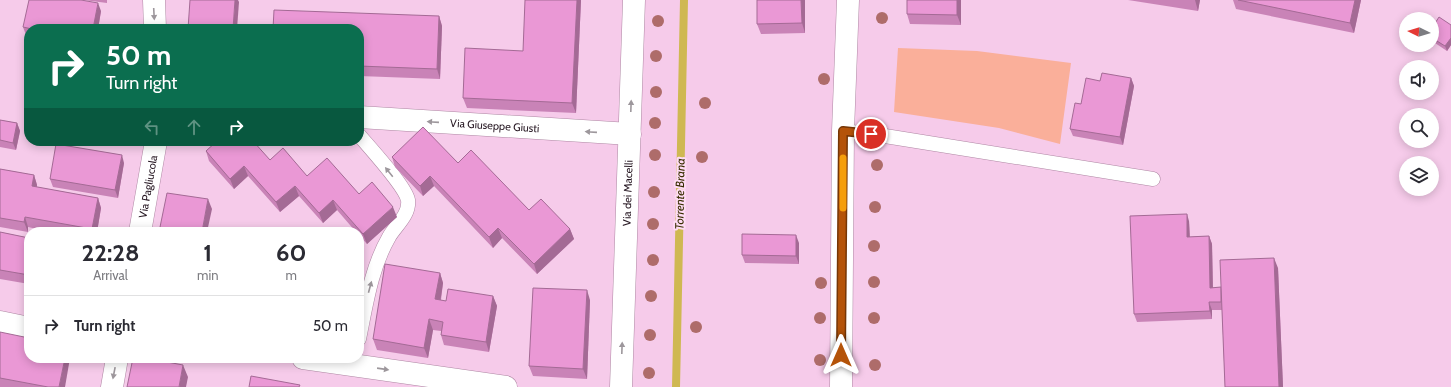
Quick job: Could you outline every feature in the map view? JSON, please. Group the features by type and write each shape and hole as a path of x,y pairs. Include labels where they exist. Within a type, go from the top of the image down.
{"street":[{"path":"154,0 155,24"},
{"name":"Via dei Macelli","path":"621,387 634,0"},
{"path":"841,387 843,131 848,0"},
{"name":"Via Giuseppe Giusti","path":"364,117 630,134"},
{"name":"Via Pagliucola","path":"141,227 155,146"},
{"path":"0,322 24,327"},
{"path":"112,387 116,363"},
{"path":"360,363 506,387"}],"lane":[{"path":"843,131 893,137 1153,179"},
{"path":"364,141 401,188 408,200 406,212 389,237 379,260 370,286 364,315"}],"shaded area":[{"path":"898,48 977,51 1071,63 1060,144 999,128 894,112"}],"building":[{"path":"29,0 81,0 98,3 94,24 24,24 23,27"},
{"path":"190,0 235,0 233,24 188,24"},
{"path":"525,0 577,0 572,103 463,98 465,48 523,51"},
{"path":"757,0 801,0 802,23 757,24"},
{"path":"907,0 957,0 957,15 907,14"},
{"path":"1238,0 1355,0 1350,23"},
{"path":"274,10 439,16 437,69 364,66 364,24 273,24"},
{"path":"1439,17 1451,25 1451,38 1445,46 1439,42"},
{"path":"1102,73 1131,78 1120,137 1070,129 1075,103 1081,104 1086,78 1100,81"},
{"path":"0,120 17,123 13,143 0,140"},
{"path":"423,127 458,163 471,150 529,210 541,199 570,229 534,264 498,228 489,237 430,176 420,186 392,157"},
{"path":"56,146 68,146 122,155 115,190 50,179"},
{"path":"212,146 257,146 270,160 283,148 307,176 327,158 359,194 372,182 393,207 364,233 364,227 357,227 333,200 319,213 295,186 276,202 244,166 230,179 206,151"},
{"path":"0,169 34,175 32,186 98,198 92,227 81,227 25,217 24,222 0,218"},
{"path":"167,193 208,199 203,227 160,227"},
{"path":"1187,214 1187,237 1209,236 1210,288 1221,287 1221,302 1209,302 1210,311 1134,314 1130,216"},
{"path":"0,232 24,237 24,274 0,270"},
{"path":"742,234 796,235 796,256 742,255"},
{"path":"1274,258 1279,387 1225,387 1220,260"},
{"path":"385,264 440,273 435,299 446,301 448,289 493,296 486,342 441,335 443,322 429,319 424,348 373,339"},
{"path":"533,288 587,290 583,369 529,366"},
{"path":"0,332 24,337 24,363 64,363 59,387 48,387 0,378"},
{"path":"132,363 172,363 183,365 179,387 127,387"},
{"path":"251,376 300,385 299,387 249,387"}],"waterway":[{"name":"Torrente Brana","path":"676,387 684,0"}],"slow traffic":[{"path":"843,158 843,208"}],"route":[{"path":"841,355 843,131 871,134"}]}
